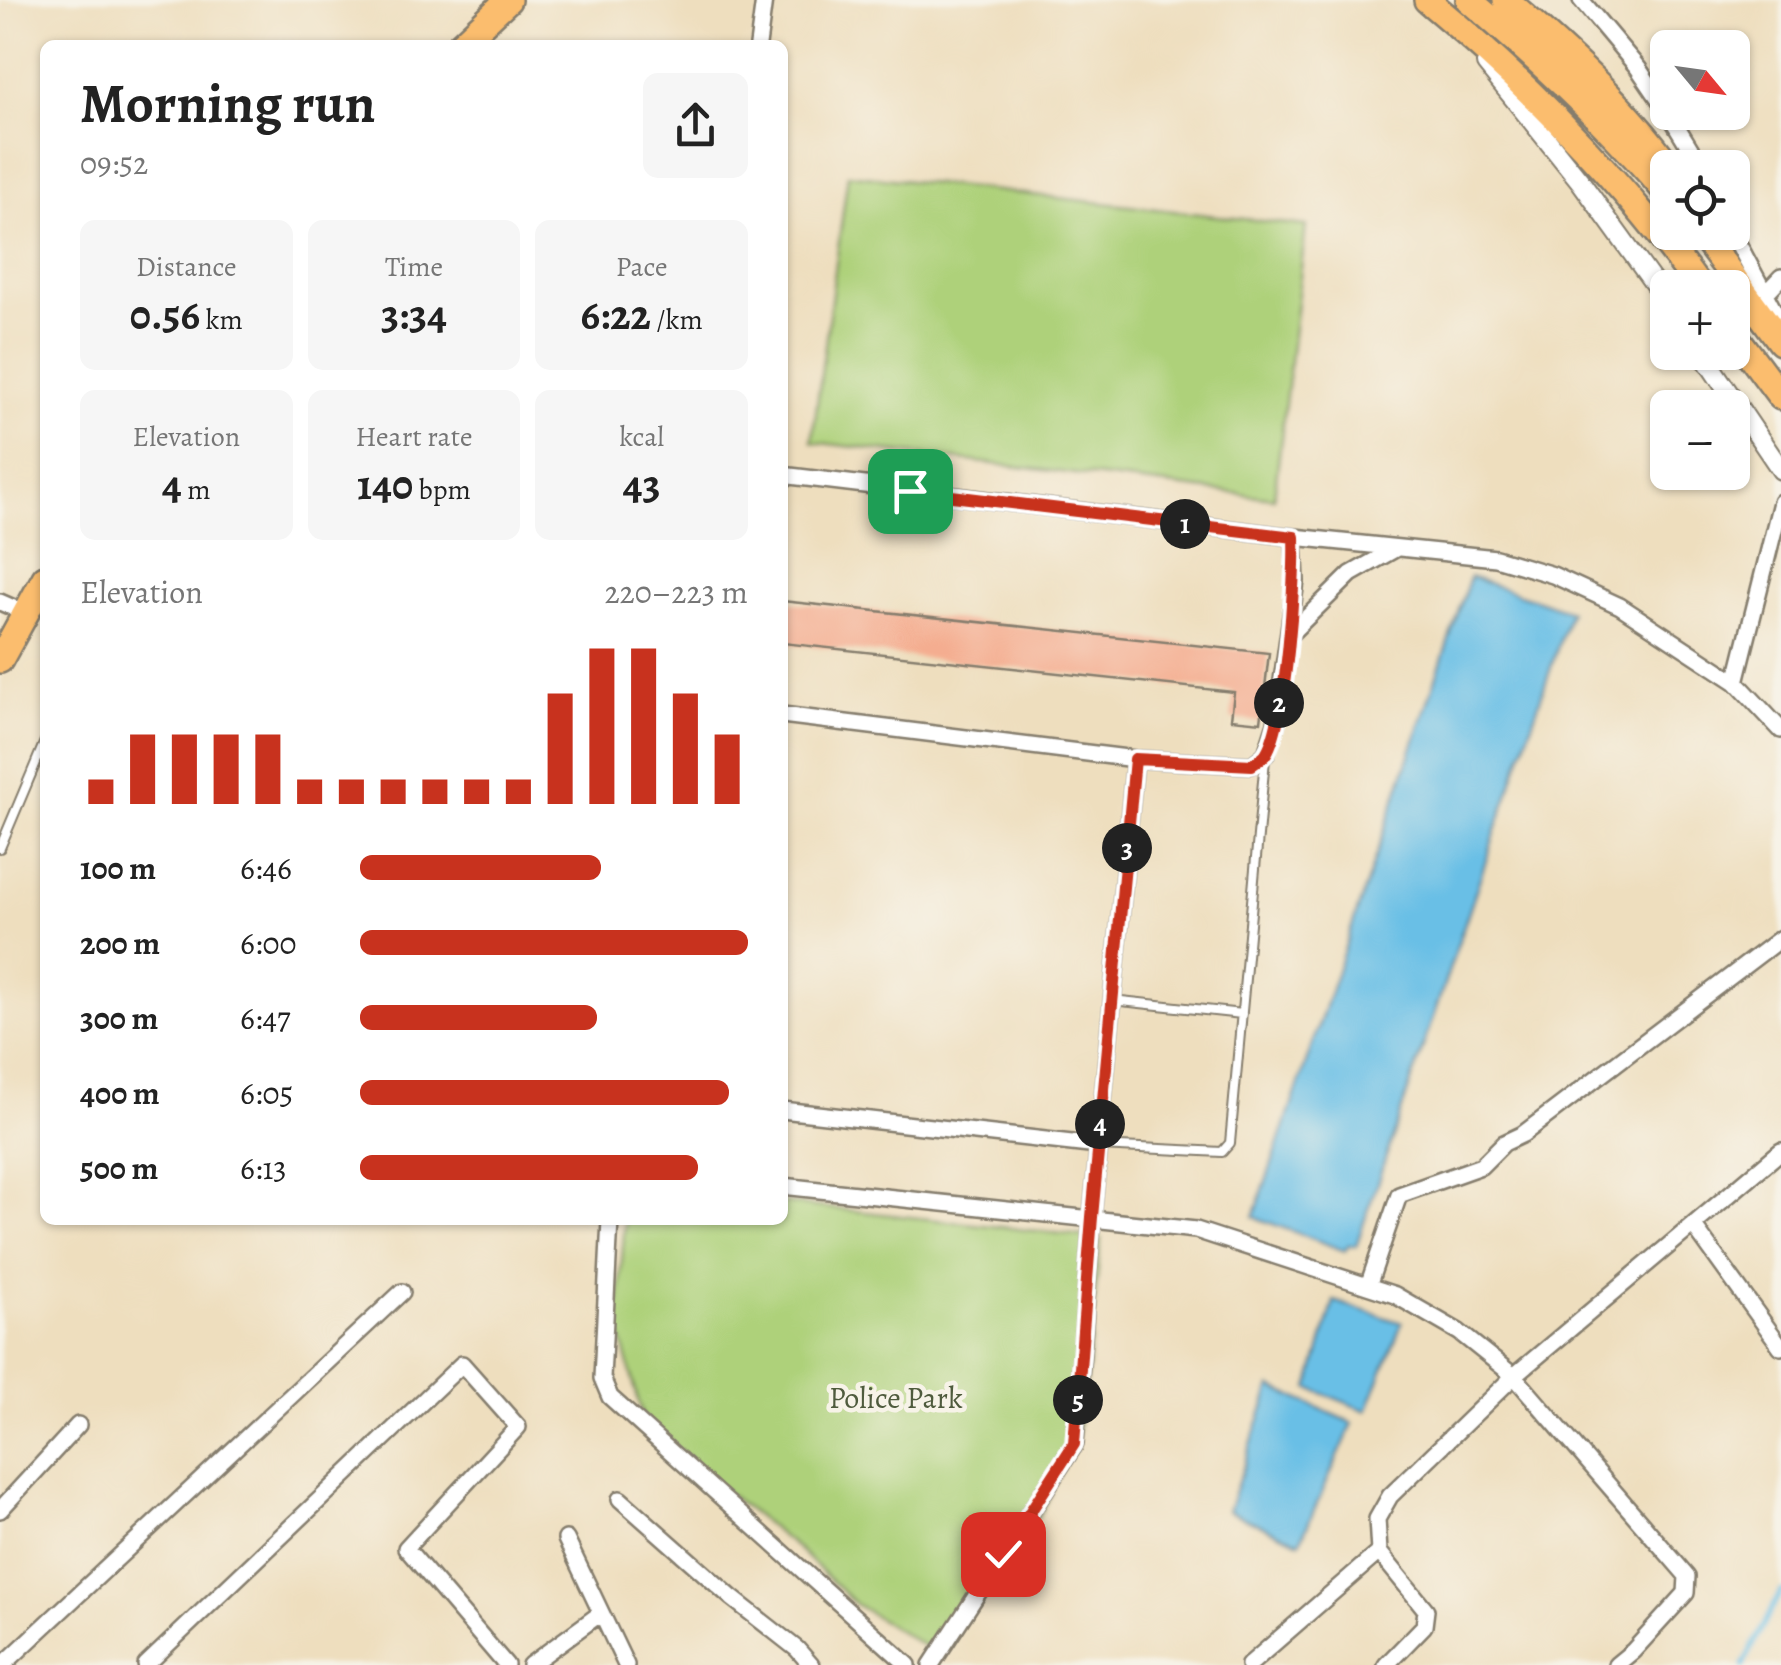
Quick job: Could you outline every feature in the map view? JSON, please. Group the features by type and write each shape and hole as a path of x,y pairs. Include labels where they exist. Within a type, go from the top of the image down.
{"highway":[{"path":"465,40 508,0"},
{"path":"1412,0 1450,19"},
{"path":"1427,0 1504,64 1568,130 1685,270"},
{"path":"1469,0 1577,97 1650,175"},
{"path":"1506,0 1574,59 1657,150"},
{"path":"1714,250 1781,342"},
{"path":"1750,355 1781,397"},
{"path":"0,660 40,588"}],"street":[{"path":"759,40 764,0"},
{"path":"1581,0 1650,86"},
{"path":"1450,19 1580,181 1650,277"},
{"path":"1742,250 1781,324"},
{"path":"1765,294 1781,277"},
{"path":"1713,370 1781,470"},
{"path":"788,476 1496,558 1553,575 1620,606 1736,682 1781,730"},
{"path":"1736,682 1781,502"},
{"path":"788,717 1135,759 1252,765 1266,754 1276,723 1296,581 1294,537"},
{"path":"1290,634 1350,574 1398,548"},
{"path":"0,602 25,613"},
{"path":"931,1665 1074,1444 1135,759"},
{"path":"1368,1286 1400,1195 1481,1166 1504,1143 1523,1134 1781,938"},
{"path":"788,1111 1098,1146"},
{"path":"1386,1665 1424,1626 1426,1610 1379,1552 1377,1519 1390,1496 1514,1376 1781,1151"},
{"path":"788,1187 1196,1230 1395,1296 1459,1332 1514,1376 1686,1576 1686,1593 1616,1665"},
{"path":"610,1225 602,1378 610,1396 908,1665"},
{"path":"1693,1225 1781,1348"},
{"path":"4,1665 402,1292"},
{"path":"146,1665 462,1364 518,1427 406,1548 506,1665"},
{"path":"0,1510 78,1425"},
{"path":"620,1498 732,1598 797,1648 811,1665"},
{"path":"566,1540 626,1665"},
{"path":"1248,1665 1379,1552"},
{"path":"530,1665 601,1613"}],"lane":[{"path":"0,848 40,753"},
{"path":"1098,1146 1222,1152 1230,1142 1266,754"},
{"path":"1112,1000 1242,1014"}],"green space":[{"path":"848,174 1306,226 1274,498 812,442"},
{"name":"Police Park","path":"788,1204 1101,1238 1076,1440 1044,1508 975,1604 932,1651 855,1604 799,1550 644,1421 617,1322 625,1225 788,1225"}],"water":[{"path":"1470,577 1570,611 1356,1246 1348,1246 1345,1251 1254,1217"},
{"path":"1334,1301 1402,1323 1367,1411 1309,1388"},
{"path":"1271,1387 1353,1423 1300,1542 1228,1511"}],"building":[{"path":"788,602 1269,653 1261,722 1231,719 1234,692 788,644"}],"waterway":[{"path":"1743,1665 1781,1591"}],"route":[{"path":"910,491 1294,537 1296,581 1290,634 1276,723 1266,754 1252,765 1135,759 1074,1444 1003,1554"}]}
